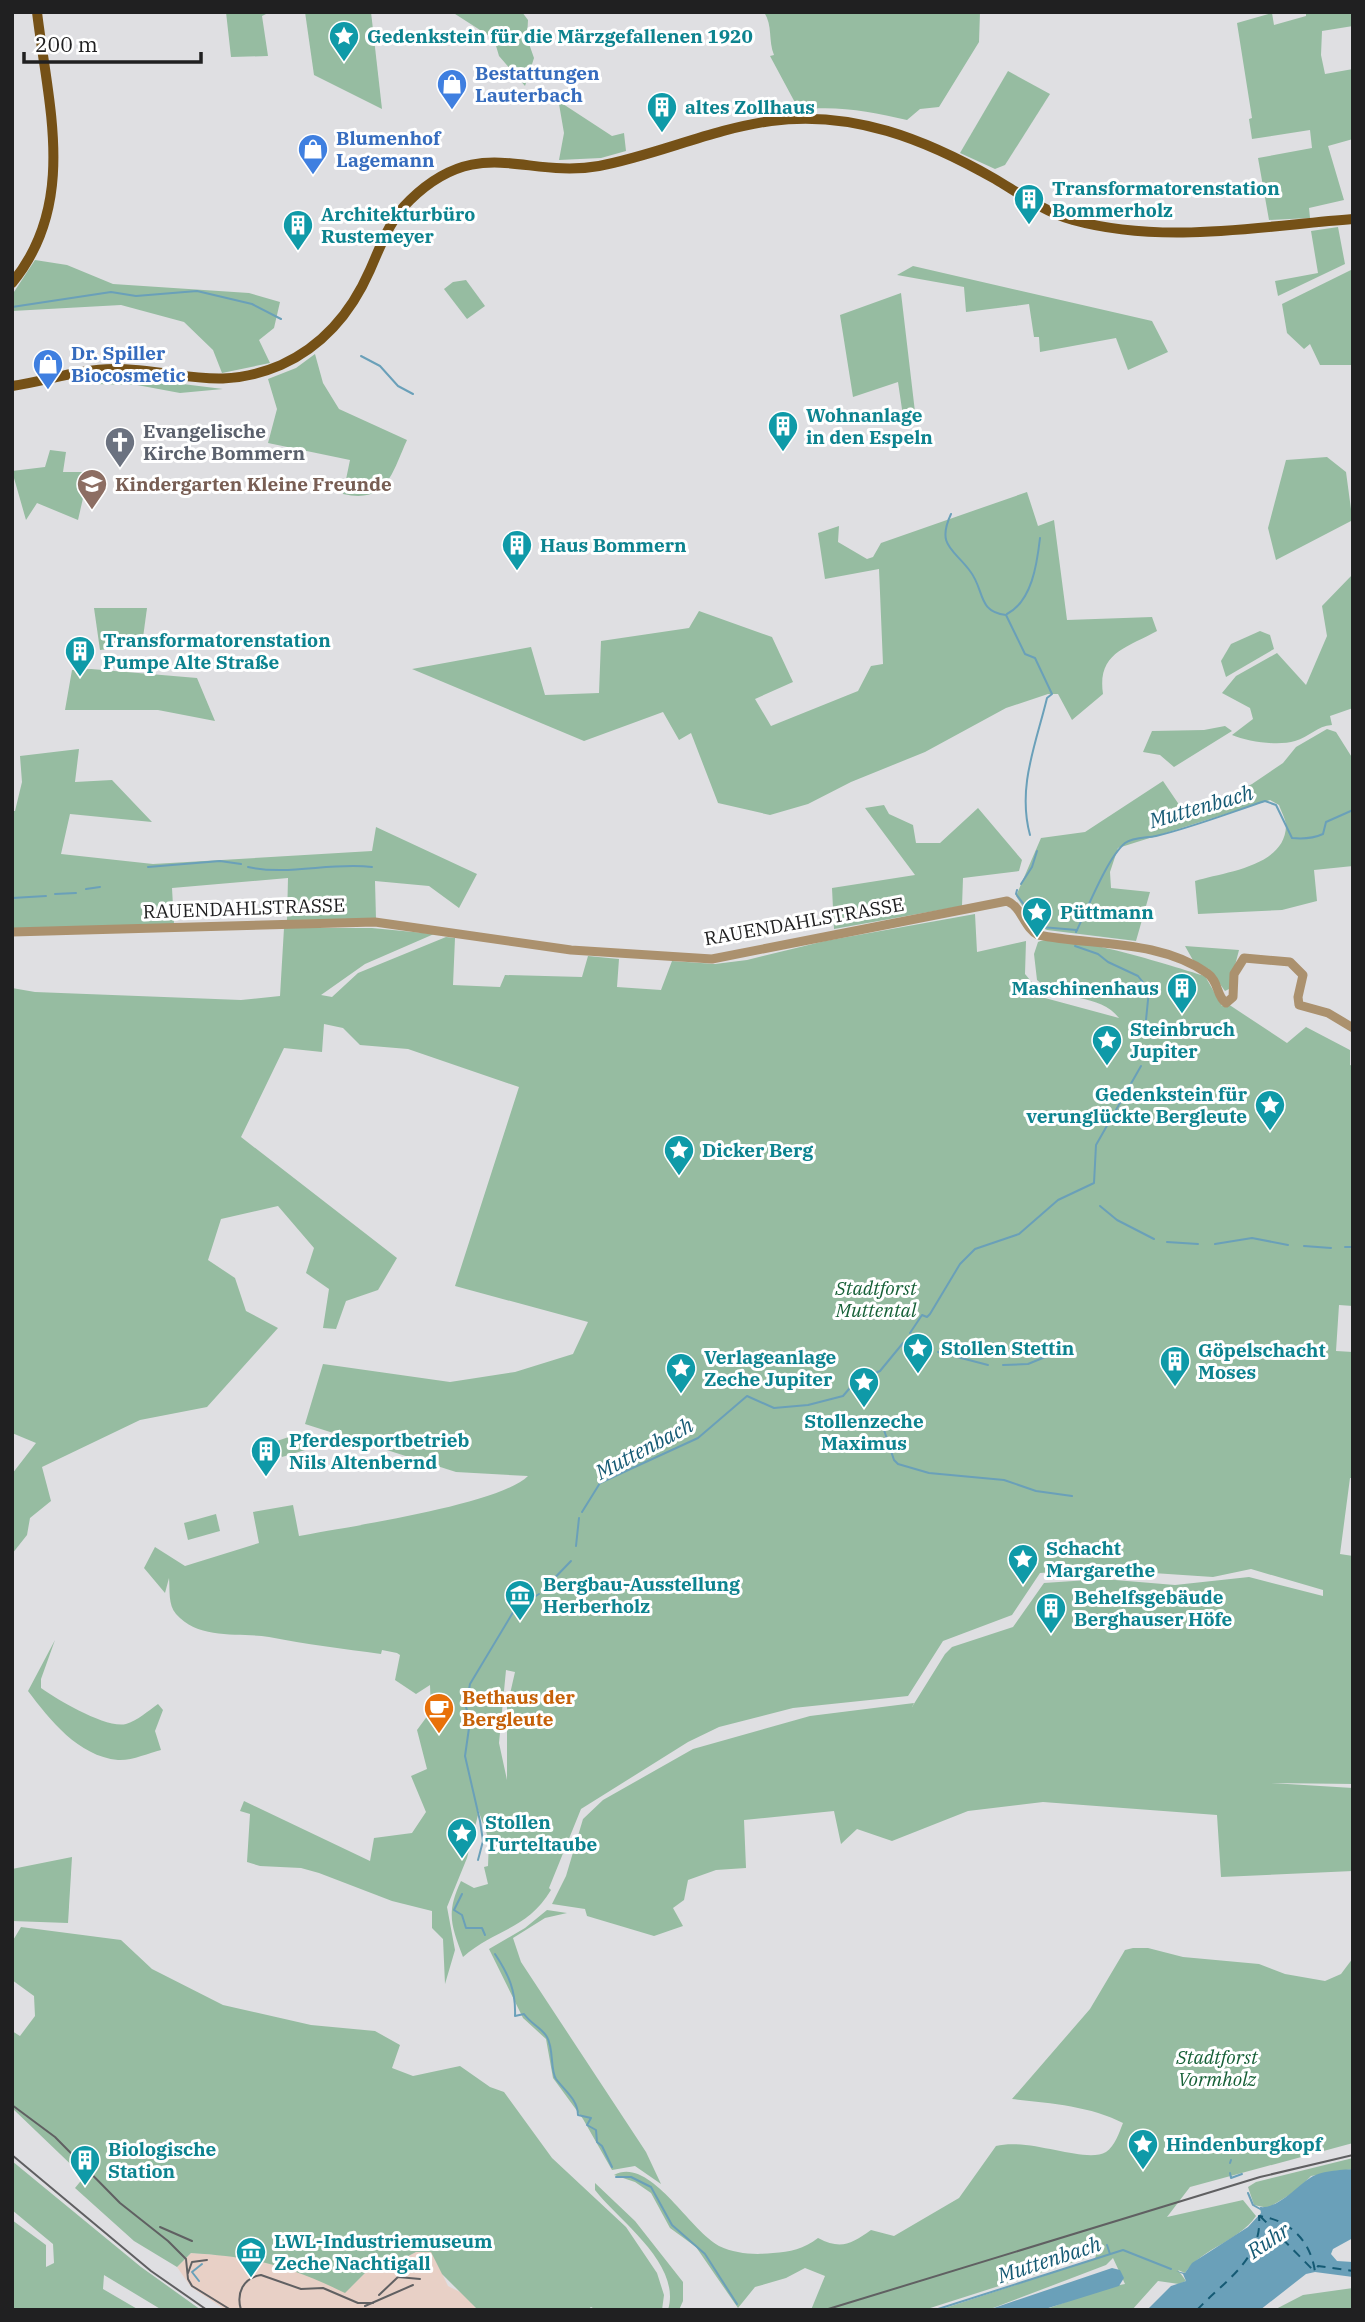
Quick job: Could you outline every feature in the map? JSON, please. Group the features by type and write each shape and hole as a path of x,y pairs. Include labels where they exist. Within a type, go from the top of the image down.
{"main road":[{"path":"12,283 40,240 51,206 55,176 51,120 37,12"},
{"path":"12,386 108,369 209,380 229,380 267,370 303,353 333,328 355,300 387,232 400,211 420,191 445,176 489,161 568,167 601,165 769,121 831,119 895,132 954,157 1046,209 1090,224 1151,233 1353,219"}],"street":[{"name":"RAUENDAHLSTRASSE","path":"12,932 375,922 571,950 712,958 1007,901 1013,903 1030,930 1038,935 1132,946 1201,969 1216,981 1221,999 1226,1003 1233,997 1234,974 1244,958 1290,962 1303,975 1299,1005 1328,1013 1353,1028"}],"shaded area":[{"name":"LWL-Industriemuseum Zeche Nachtigall","path":"416,2252 432,2252 448,2286 462,2293 478,2310 226,2310 191,2287 177,2267 191,2253 236,2256 297,2269 345,2292 367,2271 395,2263"}],"green space":[{"path":"226,12 270,12 262,16 268,56 231,57"},
{"path":"305,12 371,12 382,109 314,75"},
{"path":"452,12 522,12 528,20 527,38 534,58 525,86 499,56 494,39"},
{"path":"764,12 980,12 979,42 939,107 920,109 907,120 840,109 799,110 770,56 774,55 769,23"},
{"path":"1306,12 1353,12 1353,26 1322,31 1321,55 1325,74 1353,69 1353,139 1328,146 1344,200 1309,208 1310,218 1269,220 1258,158 1312,148 1310,130 1252,139 1249,119 1252,118 1237,23 1272,13 1274,25 1306,16"},
{"path":"1008,71 1050,94 1005,165 995,169 960,153"},
{"path":"559,104 612,136 624,133 626,151 601,158 559,160 564,133"},
{"path":"1338,227 1345,264 1278,296 1275,281 1318,273 1311,231"},
{"path":"35,260 67,265 113,284 249,293 280,302 274,328 259,340 270,363 222,373 213,350 184,322 121,305 12,311 12,295"},
{"path":"913,266 1152,321 1168,352 1128,370 1116,338 1040,352 1039,337 1034,337 1029,304 966,312 964,287 897,275"},
{"path":"1353,269 1353,365 1320,365 1310,344 1304,349 1287,333 1282,304"},
{"path":"466,280 485,306 467,319 444,289 453,282"},
{"path":"901,293 915,412 903,416 898,382 853,397 840,315"},
{"path":"315,354 323,383 339,409 407,440 392,474 379,490 358,496 343,494 350,460 268,443 277,409 268,379 296,368"},
{"path":"101,377 134,378 223,389 180,393 137,385 95,384"},
{"path":"50,450 66,452 63,472 89,472 78,520 37,503 26,520 12,471 45,467"},
{"path":"1327,457 1346,472 1353,524 1351,521 1276,560 1268,528 1286,460"},
{"path":"1027,492 1038,526 1054,520 1067,620 1152,617 1157,631 1125,648 1109,661 1102,680 1103,694 1072,720 1058,694 1048,694 1006,708 925,752 851,782 808,804 770,815 718,803 691,733 679,740 663,712 584,741 412,669 531,647 545,695 599,693 601,641 689,628 699,611 772,637 793,682 755,699 771,726 858,691 871,666 883,664 879,569 825,579 818,533 839,526 838,542 867,559 873,557 881,543"},
{"path":"1353,565 1353,708 1330,716 1332,725 1322,727 1295,741 1264,742 1232,735 1253,719 1250,708 1222,693 1236,676 1277,653 1306,685 1327,636 1322,606 1352,575"},
{"path":"94,608 147,608 142,645 100,650"},
{"path":"1260,631 1270,635 1274,649 1226,677 1221,661 1231,644"},
{"path":"91,669 197,678 215,721 158,710 65,710 72,670"},
{"path":"1225,726 1232,731 1174,767 1160,755 1143,752 1152,731 1204,730"},
{"path":"1327,729 1336,732 1353,759 1353,866 1314,870 1317,901 1282,910 1198,914 1195,881 1251,866 1275,851 1283,840 1286,826 1284,818 1279,805 1270,800 1118,848 1110,872 1111,888 1150,892 1136,941 1047,930 1034,924 1016,896 1041,838 1085,832 1163,781 1184,812 1217,802 1252,784 1283,763 1296,747"},
{"path":"79,749 75,782 112,780 152,822 70,814 61,854 153,864 372,851 376,827 477,874 459,908 429,886 375,881 376,919 287,920 288,878 172,888 174,924 12,929 12,811 15,811 22,782 20,756"},
{"path":"884,805 889,814 913,825 916,843 940,843 978,808 1022,860 1019,871 963,878 962,906 834,929 832,888 915,875 865,808"},
{"name":"Stadtforst Muttental","path":"975,914 977,952 1026,941 1025,974 1045,998 1119,1018 1101,1005 1057,992 1037,980 1034,954 1038,942 1070,941 1119,951 1205,976 1222,1006 1228,1004 1287,1043 1306,1027 1350,1050 1350,1065 1353,1066 1353,1306 1339,1305 1336,1351 1353,1352 1353,1478 1350,1478 1340,1554 1353,1556 1353,1784 1271,1783 1353,1788 1353,1871 1221,1877 1217,1815 1043,1802 968,1811 892,1841 857,1829 841,1844 834,1811 744,1820 746,1868 716,1870 688,1880 684,1900 673,1908 683,1926 654,1936 587,1916 585,1909 552,1904 566,1876 583,1819 603,1800 693,1749 810,1716 914,1703 912,1707 952,1647 1013,1627 1044,1583 1103,1579 1175,1585 1249,1577 1323,1596 1323,1590 1251,1569 1213,1577 1093,1569 1040,1573 1012,1615 943,1641 908,1696 793,1708 719,1727 688,1742 581,1809 549,1888 551,1890 542,1903 521,1921 463,1957 452,1919 456,1892 461,1881 474,1888 488,1884 484,1867 488,1866 489,1840 476,1804 478,1815 467,1858 447,1907 455,1950 445,1984 443,1939 432,1928 432,1911 392,1901 301,1868 260,1866 247,1862 250,1814 240,1811 244,1801 370,1861 374,1838 412,1833 426,1812 411,1776 427,1769 417,1730 431,1711 430,1685 416,1694 395,1680 400,1655 397,1653 382,1650 381,1654 269,1637 220,1634 196,1628 186,1623 173,1610 169,1578 165,1593 144,1568 155,1547 185,1566 259,1543 253,1512 293,1505 299,1536 455,1505 512,1487 528,1476 456,1472 305,1424 323,1364 450,1382 515,1372 573,1354 588,1322 455,1286 519,1087 408,1049 360,1045 343,1028 324,1024 322,1052 284,1048 241,1137 397,1258 378,1290 346,1301 336,1329 323,1328 329,1289 306,1273 314,1248 278,1206 221,1219 208,1260 235,1278 246,1311 278,1328 207,1407 140,1420 42,1467 51,1501 30,1518 27,1535 12,1554 12,1474 36,1443 12,1433 12,988 35,992 241,1000 280,996 284,928 372,928 434,934 365,964 321,995 332,997 358,973 446,937 455,938 453,985 500,987 505,975 582,977 588,956 619,959 617,987 661,990 672,961 715,964 747,960 825,941","holes":["506,1670 515,1672 507,1707 507,1780 499,1743"]},
{"path":"1185,946 1239,950 1229,989 1225,991 1209,969 1194,962"},
{"path":"309,1430 315,1447 282,1457 277,1441"},
{"path":"216,1514 220,1531 188,1540 184,1523"},
{"path":"55,1640 41,1679 41,1688 95,1718 118,1724 134,1721 158,1704 163,1710 155,1731 161,1750 123,1760 104,1757 78,1744 56,1725 28,1691"},
{"path":"72,1857 68,1923 12,1921 12,1869"},
{"path":"547,1910 567,1913 545,1918 513,1938 521,1962 646,2152 661,2184 635,2166 612,2170 583,2119 553,2078 546,2039 523,2018 489,1949 525,1928"},
{"path":"21,1927 121,1940 152,1969 223,2005 311,2025 375,2031 400,2045 392,2068 413,2076 460,2066 490,2087 504,2092 552,2158 626,2227 657,2273 664,2295 662,2310 597,2310 591,2307 587,2310 478,2310 442,2274 431,2252 416,2252 395,2263 367,2271 345,2293 288,2269 233,2257 191,2253 177,2267 134,2241 75,2188 84,2177 12,2108 12,2031 20,2036 35,2016 34,1996 12,1980 12,1942"},
{"name":"Stadtforst Vormholz","path":"1148,1948 1183,1957 1259,1964 1285,1974 1325,1981 1341,1974 1353,1958 1353,2143 1190,2187 1167,2217 1243,2200 1256,2216 1240,2232 1192,2264 1185,2273 1178,2270 1186,2281 1179,2284 1158,2281 1132,2310 1044,2310 1104,2288 1125,2284 1113,2258 1106,2265 988,2310 939,2310 1095,2259 1096,2255 924,2310 811,2310 825,2276 805,2268 786,2278 755,2287 738,2308 696,2247 670,2228 651,2193 635,2182 614,2175 628,2172 655,2185 719,2246 739,2252 766,2254 797,2249 818,2238 833,2244 846,2244 871,2230 894,2236 959,2198 996,2146 1025,2145 1085,2155 1106,2152 1114,2143 1123,2123 1083,2109 1012,2099 1090,2009 1125,1950"},
{"path":"1353,2158 1353,2169 1311,2176 1296,2191 1268,2208 1254,2205 1248,2187 1256,2182"},
{"path":"12,2161 141,2267 201,2310 162,2310 104,2275 103,2289 139,2310 12,2310 12,2220 46,2245 46,2267 54,2263 53,2244 12,2210"},
{"path":"595,2183 635,2221 683,2282 683,2301 679,2310 668,2310 670,2293 666,2276 657,2260 646,2244 595,2190"},
{"path":"1353,2288 1353,2310 1274,2310 1303,2295"}],"water":[{"name":"Ruhr","path":"1353,2169 1353,2238 1333,2249 1331,2254 1337,2261 1353,2262 1353,2277 1315,2272 1306,2274 1260,2310 1147,2310 1171,2286 1186,2281 1183,2274 1176,2271 1185,2273 1192,2263 1248,2227 1261,2213 1260,2207 1280,2201 1314,2176"},
{"path":"1112,2268 1120,2270 1124,2278 1119,2286 1042,2310 988,2310"}],"waterway":[{"path":"12,307 111,292 136,296 197,291 252,304 281,319"},
{"path":"361,356 380,366 398,386 413,394"},
{"path":"951,514 945,533 949,546 975,578 990,610 1006,615 1025,654 1035,658 1052,694 1047,698 1027,783 1030,835"},
{"path":"1007,614 1028,591 1035,570 1040,538"},
{"name":"Muttenbach","path":"1076,932 1104,872 1118,850 1128,841 1184,828 1265,801 1276,805 1292,838 1308,838 1323,834 1326,822 1353,810"},
{"path":"1021,884 1032,867 1037,851"},
{"path":"148,867 220,861 241,864"},
{"path":"248,867 279,870 372,867"},
{"path":"86,889 100,887"},
{"path":"1017,890 1016,894 1041,927 1077,930"},
{"path":"55,894 76,893"},
{"path":"12,898 46,896"},
{"name":"Muttenbach","path":"1075,946 1098,954 1108,962 1138,976 1149,990 1146,1020"},
{"name":"Muttenbach","path":"910,1333 922,1315 927,1317 930,1314 960,1264 975,1249 1019,1234 1058,1200 1094,1183 1096,1145 1141,1066"},
{"path":"1100,1206 1117,1220 1154,1239"},
{"path":"1215,1244 1252,1238 1288,1245"},
{"path":"1167,1242 1198,1244"},
{"path":"1304,1246 1331,1248"},
{"path":"1345,1247 1353,1247"},
{"name":"Muttenbach","path":"582,1512 600,1483 698,1438 747,1396 774,1408 808,1405 843,1396 855,1382 880,1371 903,1343"},
{"path":"938,1352 988,1365"},
{"path":"1003,1365 1028,1364 1050,1355"},
{"path":"884,1430 894,1460 898,1464 929,1473 1004,1480 1036,1491 1072,1496"},
{"name":"Muttenbach","path":"576,1546 579,1518"},
{"name":"Muttenbach","path":"542,1591 571,1561"},
{"name":"Muttenbach","path":"478,1860 483,1841 465,1756 470,1721 466,1707 470,1684 515,1609 539,1594"},
{"name":"Muttenbach","path":"462,1894 454,1910 462,1915 466,1928 482,1928 485,1935"},
{"name":"Muttenbach","path":"495,1954 511,1984 515,2016 524,2014 547,2037 556,2079 573,2100 578,2115 591,2118 587,2125 596,2130 597,2142 602,2146 612,2167"},
{"path":"1230,2173 1231,2178 1242,2174"},
{"name":"Muttenbach","path":"616,2177 631,2177 651,2187 672,2225 705,2254 737,2304"},
{"path":"1248,2193 1253,2205 1262,2210"},
{"path":"1107,2245 1110,2254"},
{"name":"Muttenbach","path":"935,2310 1123,2250 1171,2269"},
{"path":"199,2281 192,2272 202,2264"}],"ferry route":[{"path":"1197,2310 1248,2257 1259,2231 1259,2216 1280,2222 1297,2234 1309,2251 1315,2272 1318,2266 1353,2271"},
{"path":"1260,2216 1315,2272"}],"railway":[{"path":"12,2105 55,2137 120,2203 186,2259 188,2279 192,2286 231,2310"},
{"path":"12,2155 151,2271 207,2310"},
{"path":"825,2310 1260,2177 1353,2155"},
{"path":"160,2227 192,2241"},
{"path":"188,2273 192,2262 207,2260"},
{"path":"241,2310 239,2298 242,2287 250,2279 261,2275 301,2289 323,2288 358,2303 373,2303"},
{"path":"379,2295 398,2277 420,2279"},
{"path":"365,2306 413,2285"}],"place":[{"name":"Gedenkstein für die Märzgefallenen 1920","path":"344,63"},
{"name":"Bestattungen Lauterbach","path":"452,111"},
{"name":"altes Zollhaus","path":"662,134"},
{"name":"Blumenhof Lagemann","path":"313,176"},
{"name":"Transformatorenstation Bommerholz","path":"1029,226"},
{"name":"Architekturbüro Rustemeyer","path":"298,252"},
{"name":"Dr. Spiller Biocosmetic","path":"48,391"},
{"name":"Wohnanlage in den Espeln","path":"783,453"},
{"name":"Evangelische Kirche Bommern","path":"120,469"},
{"name":"Kindergarten Kleine Freunde","path":"92,511"},
{"name":"Haus Bommern","path":"517,572"},
{"name":"Transformatorenstation Pumpe Alte Straße","path":"80,678"},
{"name":"Püttmann","path":"1037,939"},
{"name":"Maschinenhaus","path":"1182,1015"},
{"name":"Steinbruch Jupiter","path":"1107,1067"},
{"name":"Gedenkstein für verunglückte Bergleute","path":"1270,1132"},
{"name":"Dicker Berg","path":"679,1177"},
{"name":"Stollen Stettin","path":"918,1375"},
{"name":"Göpelschacht Moses","path":"1175,1388"},
{"name":"Verlageanlage Zeche Jupiter","path":"681,1395"},
{"name":"Stollenzeche Maximus","path":"864,1409"},
{"name":"Pferdesportbetrieb Nils Altenbernd","path":"266,1478"},
{"name":"Schacht Margarethe","path":"1023,1586"},
{"name":"Bergbau-Ausstellung Herberholz","path":"520,1622"},
{"name":"Behelfsgebäude Berghauser Höfe","path":"1051,1635"},
{"name":"Bethaus der Bergleute","path":"439,1735"},
{"name":"Stollen Turteltaube","path":"462,1860"},
{"name":"Hindenburgkopf","path":"1143,2171"},
{"name":"Biologische Station","path":"85,2187"},
{"name":"LWL-Industriemuseum Zeche Nachtigall","path":"251,2279"}]}
